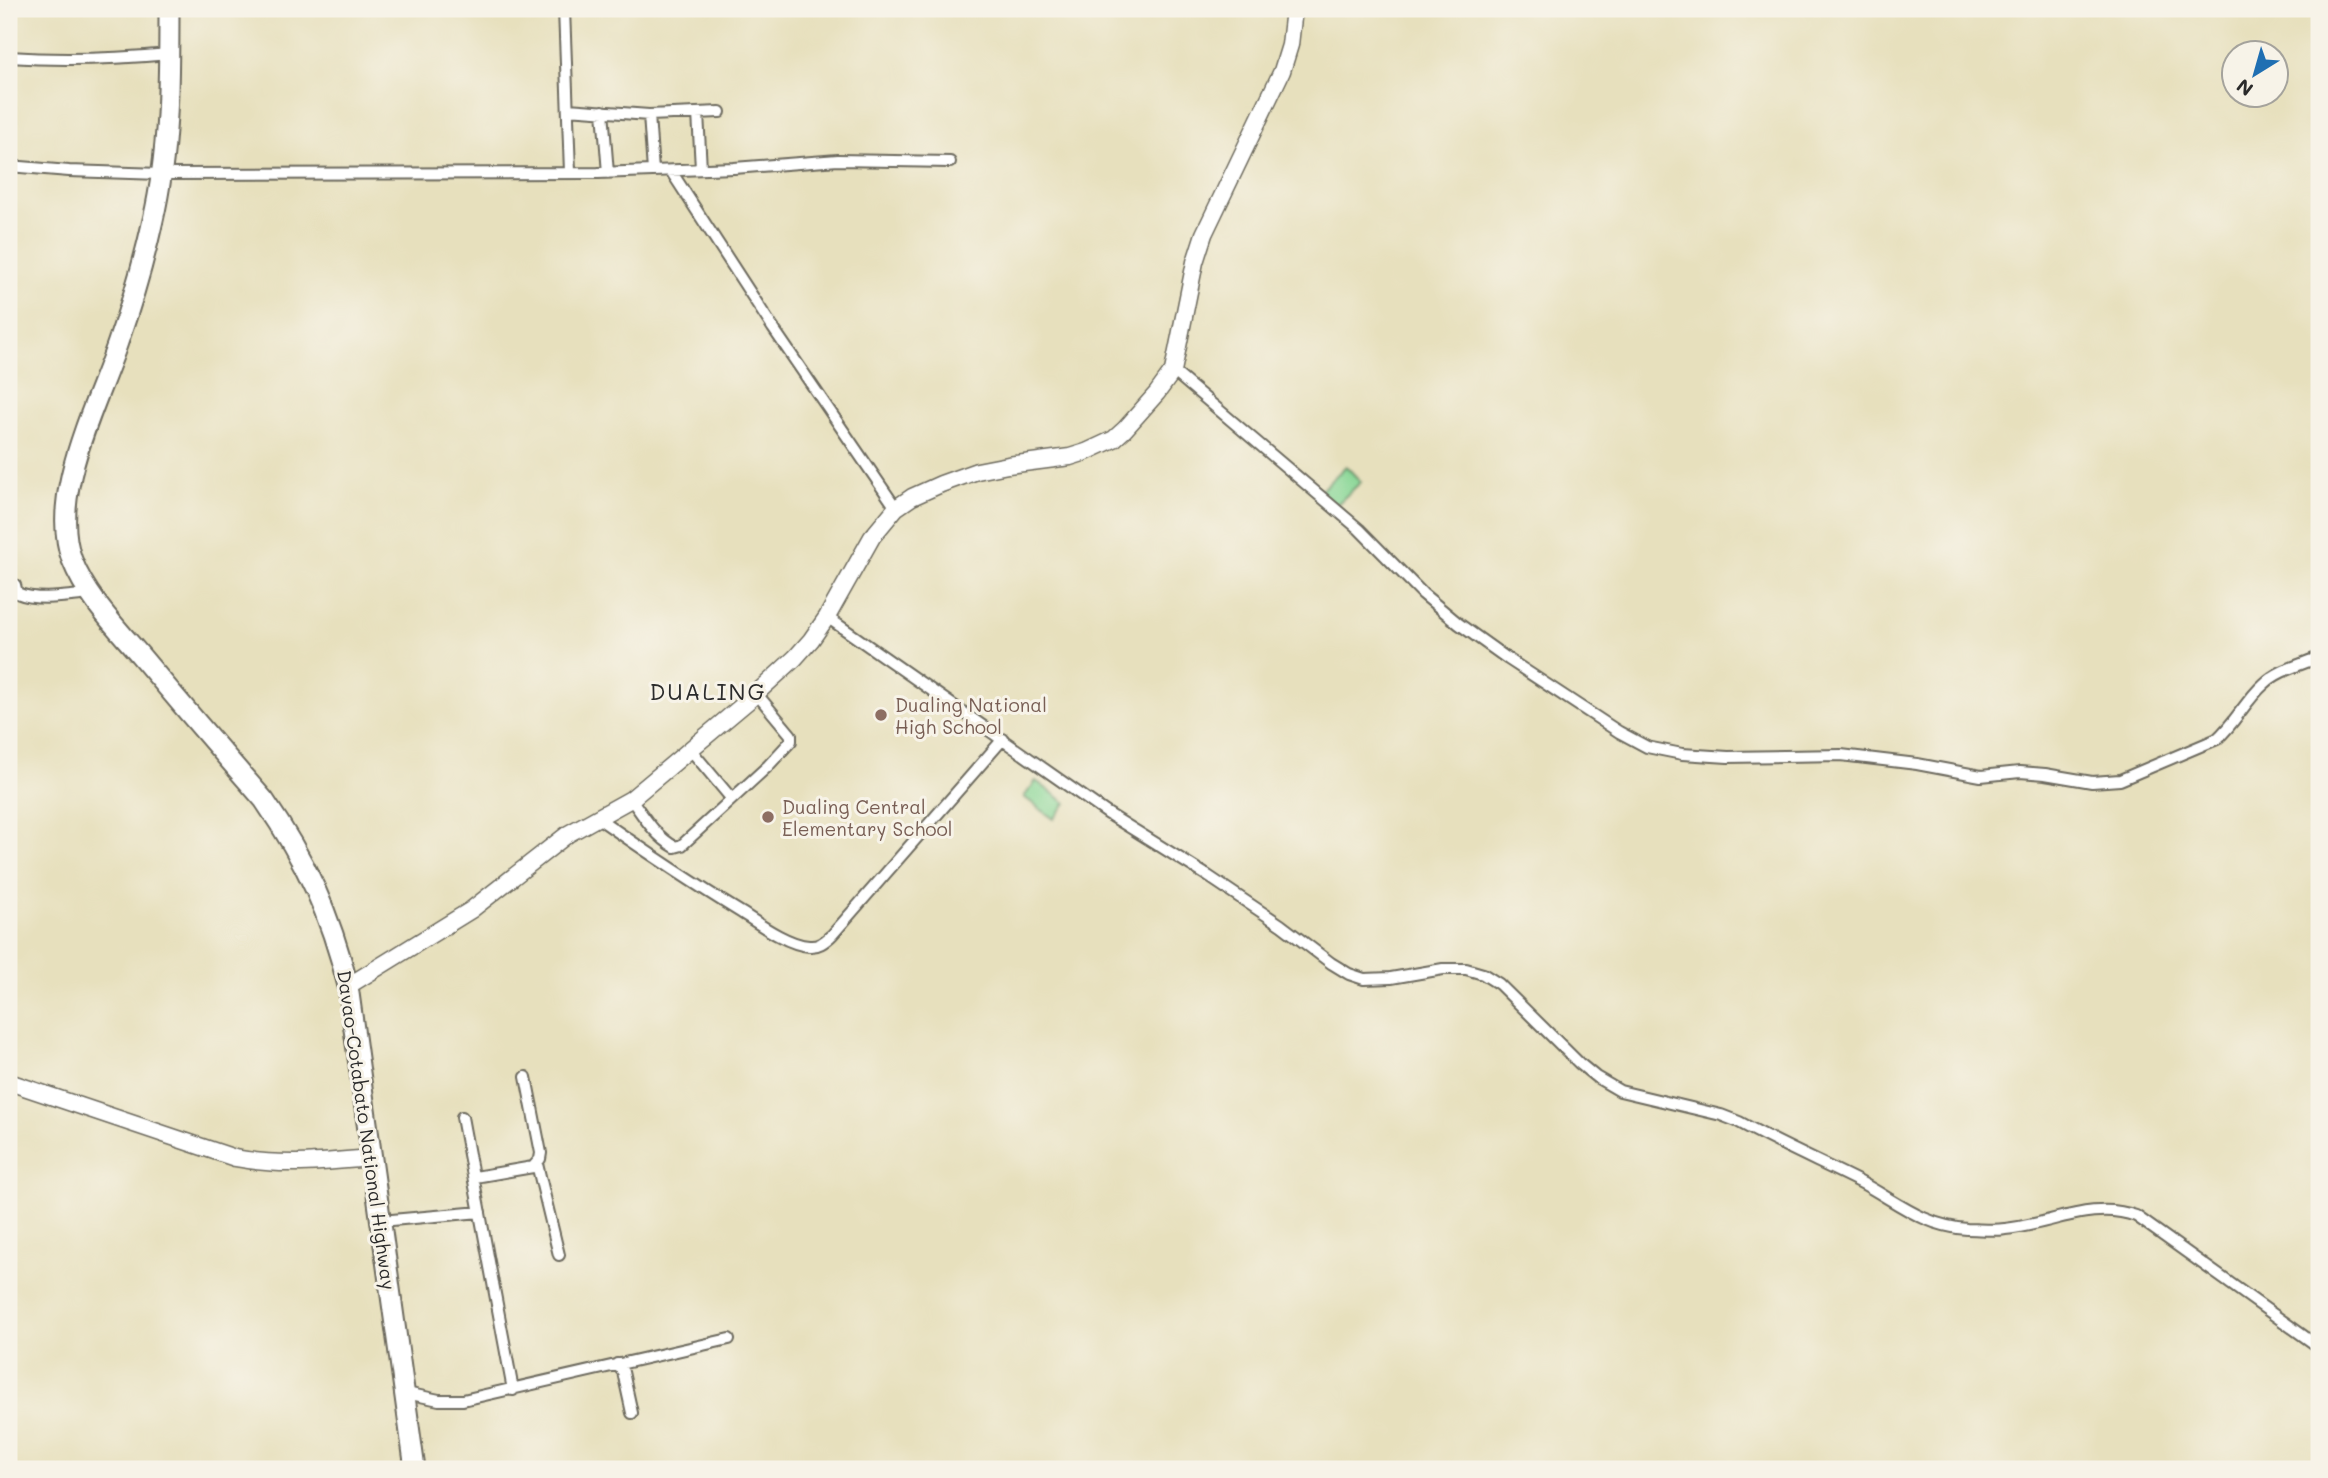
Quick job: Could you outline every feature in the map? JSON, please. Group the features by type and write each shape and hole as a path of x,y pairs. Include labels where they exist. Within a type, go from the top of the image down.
{"highway":[{"name":"Davao-Cotabato National Highway","path":"169,9 169,54 161,174 143,264 67,492 66,532 72,559 91,594 128,642 264,800 284,829 306,866 332,928 348,986 415,1469"}],"street":[{"path":"564,9 570,172"},
{"path":"348,986 471,910 554,843 631,799 756,693 795,658 827,617 872,537 897,508 941,484 977,471 1070,457 1114,439 1125,429 1173,371 1204,234 1283,71 1290,45 1294,9"},
{"path":"9,57 98,59 169,54"},
{"path":"568,109 649,115 720,112"},
{"path":"603,111 608,173"},
{"path":"698,113 701,169"},
{"path":"649,115 653,171"},
{"path":"9,166 69,172 161,174 608,173 838,160 950,162"},
{"path":"671,170 773,328 897,508"},
{"path":"1173,371 1359,529 1423,594 1459,624 1619,732 1647,747 1682,754 1728,757 1841,755 1917,764 1981,776 2020,772 2103,782 2120,780 2217,739 2265,682 2319,657"},
{"path":"9,581 15,585 17,593 28,596 65,597 91,594"},
{"path":"827,617 1107,813 1281,925 1349,974 1364,979 1391,978 1443,969 1466,969 1483,974 1518,1001 1548,1034 1596,1077 1620,1091 1721,1115 1739,1122 1861,1183 1911,1213 1928,1219 1964,1229 2005,1229 2098,1210 2119,1210 2136,1216 2319,1347"},
{"path":"631,799 654,831 675,846 682,845 768,766 791,741 791,735 756,693"},
{"path":"598,818 696,885 760,924 811,947 820,945 832,935 1003,740"},
{"path":"690,749 731,798"},
{"path":"526,1077 541,1153 537,1164 559,1255"},
{"path":"9,1082 235,1158 287,1165 371,1158"},
{"path":"462,1117 513,1390"},
{"path":"475,1177 537,1164"},
{"path":"381,1221 480,1212"},
{"path":"406,1393 439,1400 463,1401 729,1339"},
{"path":"617,1364 623,1372 632,1413"}],"green space":[{"path":"1346,466 1361,482 1334,507 1320,491"},
{"path":"1036,781 1066,803 1054,819 1024,797"}],"place":[{"name":"Dualing National High School","path":"881,715"},
{"name":"Dualing Central Elementary School","path":"768,817"}],"district":[{"name":"DUALING","path":"708,691"}]}
